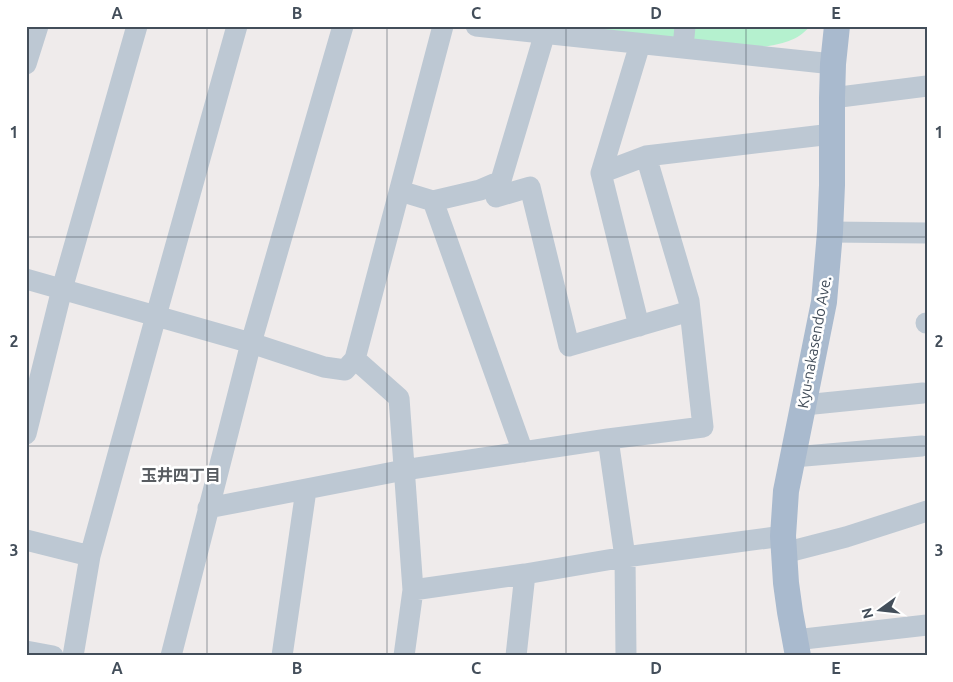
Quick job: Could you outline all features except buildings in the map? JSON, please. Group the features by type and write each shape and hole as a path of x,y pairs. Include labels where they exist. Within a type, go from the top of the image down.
{"main road":[{"name":"Kyu-nakasendo Ave.","path":"796,648 786,583 783,544 786,491 824,302 830,232 833,64 837,26"}],"street":[{"path":"26,64 38,26"},
{"path":"28,422 62,289 137,26"},
{"path":"73,656 90,556 237,26"},
{"path":"171,656 251,343 343,26"},
{"path":"26,279 251,343 324,367 345,370 355,360 443,26"},
{"path":"476,26 546,30 640,44 833,64"},
{"path":"683,48 685,26"},
{"path":"496,197 546,30"},
{"path":"640,44 601,173 640,326"},
{"path":"832,98 927,86"},
{"path":"601,173 646,156 832,134"},
{"path":"208,508 404,470 608,439 703,427 689,301 646,156"},
{"path":"400,191 433,201 480,190 494,184 496,197"},
{"path":"496,197 530,187 569,346 690,311"},
{"path":"433,201 523,452"},
{"path":"830,232 927,233"},
{"path":"355,360 399,398 413,590 404,656"},
{"path":"804,405 923,393"},
{"path":"608,439 625,557 626,656"},
{"path":"793,457 922,446"},
{"path":"282,656 306,490"},
{"path":"413,590 625,557 846,538 927,511"},
{"path":"26,540 90,556"},
{"path":"516,656 525,574"},
{"path":"796,648 927,625"},
{"path":"26,652 52,656"}],"green space":[{"path":"568,26 810,26 795,38 783,43 763,47"}],"district":[{"name":"玉井四丁目","path":"181,475"}]}
